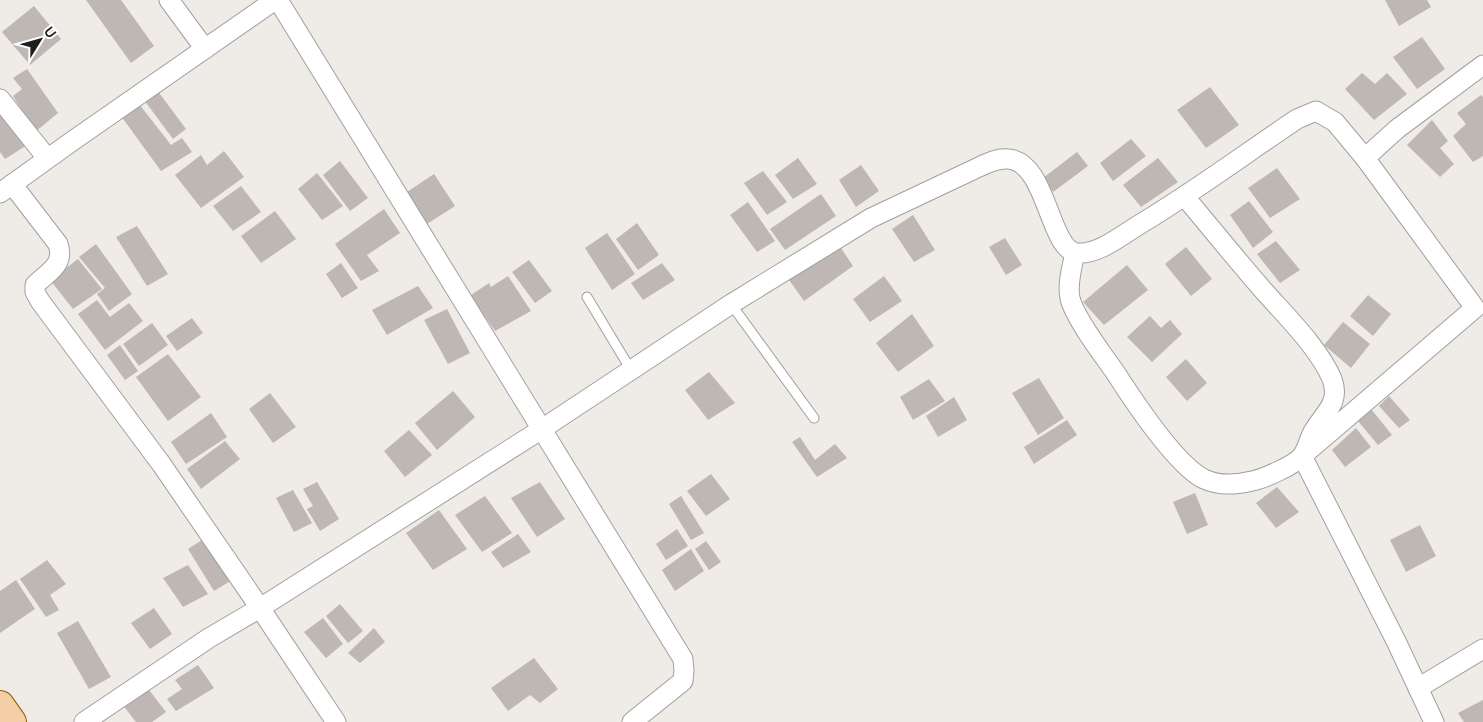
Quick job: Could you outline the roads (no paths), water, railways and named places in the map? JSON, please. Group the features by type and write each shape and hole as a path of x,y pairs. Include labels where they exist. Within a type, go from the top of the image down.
{"main road":[{"path":"0,706 12,722"}],"street":[{"path":"169,0 205,49"},
{"path":"336,722 162,465 35,292 35,285 60,261 61,254 58,244 6,188 276,0 683,660 683,680 632,722"},
{"path":"1364,158 1397,129 1483,65"},
{"path":"0,99 47,158"},
{"path":"84,722 209,638 260,608 542,429 731,304 871,218 994,160 1010,159 1020,163 1029,172 1039,188 1064,245 1075,253 1089,252 1106,245 1185,196 1297,119 1316,111 1335,122 1479,305 1302,456 1265,479 1238,484 1219,484 1203,479 1181,460 1150,422 1085,329 1070,299 1069,289 1075,253"},
{"path":"1185,196 1234,257 1308,342 1332,380 1336,392 1334,401 1313,432 1302,456"},
{"path":"1302,456 1396,642 1434,722"},
{"path":"1418,688 1483,649"}],"lane":[{"path":"587,297 632,370"},
{"path":"731,304 814,418"}]}
